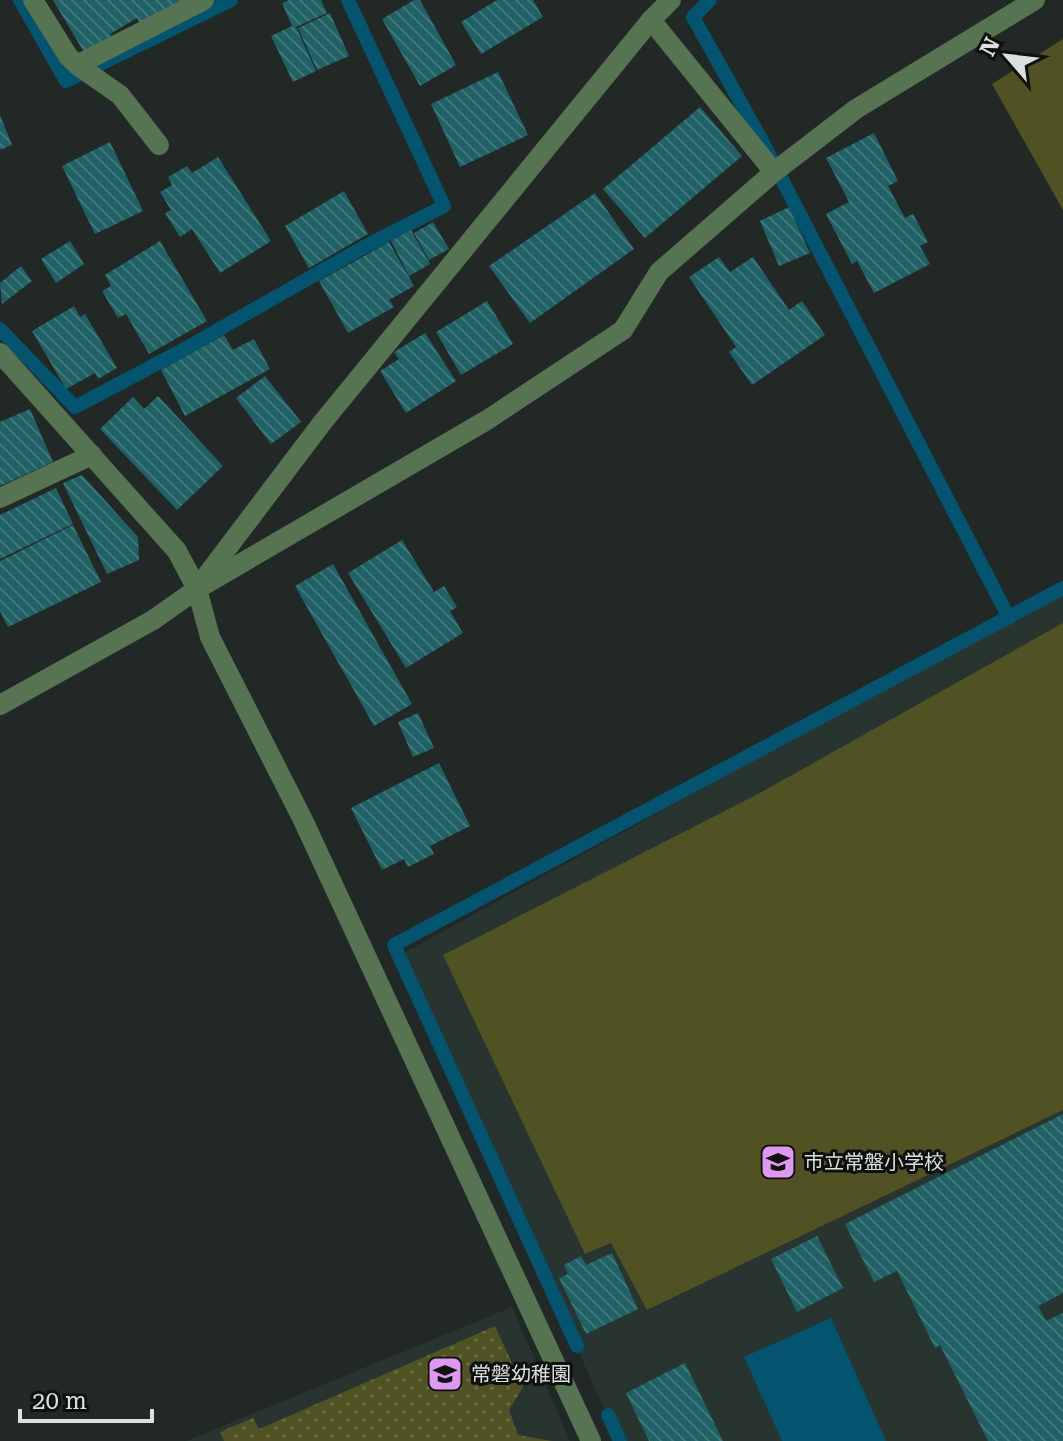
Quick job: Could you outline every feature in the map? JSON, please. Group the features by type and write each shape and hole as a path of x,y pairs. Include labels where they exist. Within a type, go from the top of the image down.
{"street":[{"path":"33,0 68,56 120,95 159,145"},
{"path":"77,65 204,0"},
{"path":"197,589 322,423 651,20 671,0"},
{"path":"0,705 153,620 197,589 487,420 623,330 659,272 774,172 856,109 1035,0"},
{"path":"651,20 774,172"},
{"path":"0,353 177,551 197,589 210,637 303,820 591,1441"},
{"path":"0,498 92,455"}],"shaded area":[{"name":"市立常盤小学校","path":"1063,590 1063,1441 619,1441 398,956"},
{"name":"常磐幼稚園","path":"512,1307 570,1441 186,1441"}],"green space":[{"path":"1063,39 1063,210 992,84"},
{"name":"市立常盤小学校","path":"1063,623 1063,1110 647,1310 611,1243 585,1254 443,955 758,794"},
{"name":"常磐幼稚園","path":"495,1326 523,1387 509,1410 518,1435 552,1441 224,1441 220,1432 253,1418 259,1429"}],"water":[{"path":"831,1318 886,1441 782,1441 744,1357"}],"building":[{"path":"53,0 186,0 141,26 137,18 110,34 113,38 85,54"},
{"path":"289,0 321,0 327,13 296,27 316,71 293,82 271,36 292,26 282,3"},
{"path":"414,0 420,0 456,65 420,86 382,19"},
{"path":"497,0 533,0 543,17 481,54 461,22"},
{"path":"330,13 349,56 317,70 298,28"},
{"path":"498,72 528,135 460,167 431,104"},
{"path":"700,107 742,156 645,238 603,189"},
{"path":"0,115 12,145 0,150"},
{"path":"874,133 898,181 888,186 905,218 913,214 928,242 920,246 930,264 874,293 857,261 852,264 826,214 849,202 826,158"},
{"path":"110,142 143,211 95,234 62,166"},
{"path":"218,157 271,241 220,273 192,229 180,237 165,213 171,210 160,192 172,185 168,177 187,166 192,173"},
{"path":"344,191 368,234 309,268 285,226"},
{"path":"595,193 634,249 530,323 489,266"},
{"path":"789,207 810,253 779,266 760,221"},
{"path":"433,222 449,249 429,260 414,233"},
{"path":"411,230 430,264 409,276 391,241"},
{"path":"70,241 84,264 56,283 41,259"},
{"path":"160,241 207,321 149,354 126,314 118,318 102,291 111,286 105,275"},
{"path":"389,242 414,286 389,300 394,307 348,333 319,281"},
{"path":"719,257 730,272 753,257 789,310 802,301 825,335 752,385 729,352 736,347 689,277"},
{"path":"21,266 32,281 2,304 0,283"},
{"path":"487,301 513,344 461,375 436,332"},
{"path":"74,306 80,317 85,314 117,368 98,379 95,373 66,389 32,331"},
{"path":"425,333 456,381 406,413 380,371 399,359 394,352"},
{"path":"224,335 233,350 254,339 270,369 185,416 161,370"},
{"path":"265,376 301,422 271,444 236,398"},
{"path":"158,396 223,466 177,510 100,429 133,397 144,409"},
{"path":"30,409 53,462 0,486 0,422"},
{"path":"82,475 138,537 139,560 107,574 63,483"},
{"path":"56,488 73,524 0,559 0,515"},
{"path":"73,525 101,582 8,627 0,611 0,561"},
{"path":"402,540 434,592 444,586 457,607 450,611 463,633 406,668 348,573"},
{"path":"333,564 412,704 374,726 295,586"},
{"path":"418,713 434,748 413,757 398,722"},
{"path":"439,763 470,826 430,846 434,854 408,867 404,859 382,870 351,808"},
{"path":"1063,1114 1063,1293 1038,1306 1046,1321 1063,1313 1063,1441 988,1441 940,1345 935,1348 897,1271 874,1282 845,1224"},
{"path":"817,1236 843,1288 797,1312 771,1259"},
{"path":"612,1253 638,1309 586,1334 559,1278 568,1274 564,1265 581,1256 586,1265"},
{"path":"685,1363 723,1441 649,1441 626,1393"}],"waterway":[{"path":"20,0 66,81 231,0"},
{"path":"0,329 75,407 444,206 348,0"},
{"path":"710,0 693,17 761,139 1009,618"},
{"path":"577,1346 394,945 1063,588"},
{"path":"608,1415 620,1441"}],"place":[{"name":"市立常盤小学校","path":"778,1162"},
{"name":"常磐幼稚園","path":"445,1374"}]}
